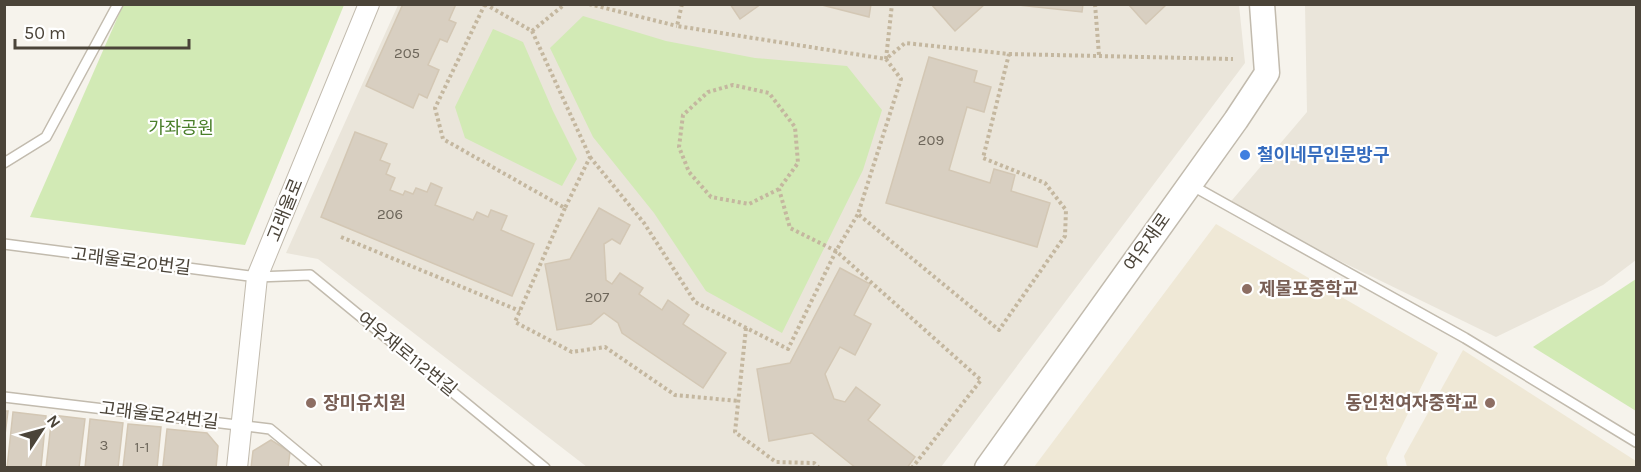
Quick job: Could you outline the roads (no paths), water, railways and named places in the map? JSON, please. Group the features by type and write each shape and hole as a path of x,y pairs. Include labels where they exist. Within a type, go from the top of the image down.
{"street":[{"name":"고래울로","path":"237,468 257,277 369,4"},
{"name":"여우재로","path":"987,468 1268,73 1262,4"}],"lane":[{"path":"4,163 46,137 117,4"},
{"path":"1189,184 1465,338 1636,442"},
{"name":"고래울로20번길","path":"4,244 257,277"},
{"name":"여우재로112번길","path":"257,277 310,275 545,468"},
{"name":"고래울로24번길","path":"4,397 241,425"},
{"path":"241,425 270,429 317,468"}],"place":[{"name":"철이네무인문방구","path":"1245,155"},
{"name":"제물포중학교","path":"1247,289"},
{"name":"장미유치원","path":"311,403"},
{"name":"동인천여자중학교","path":"1490,403"}],"park label":[{"name":"가좌공원","path":"181,128"}]}
